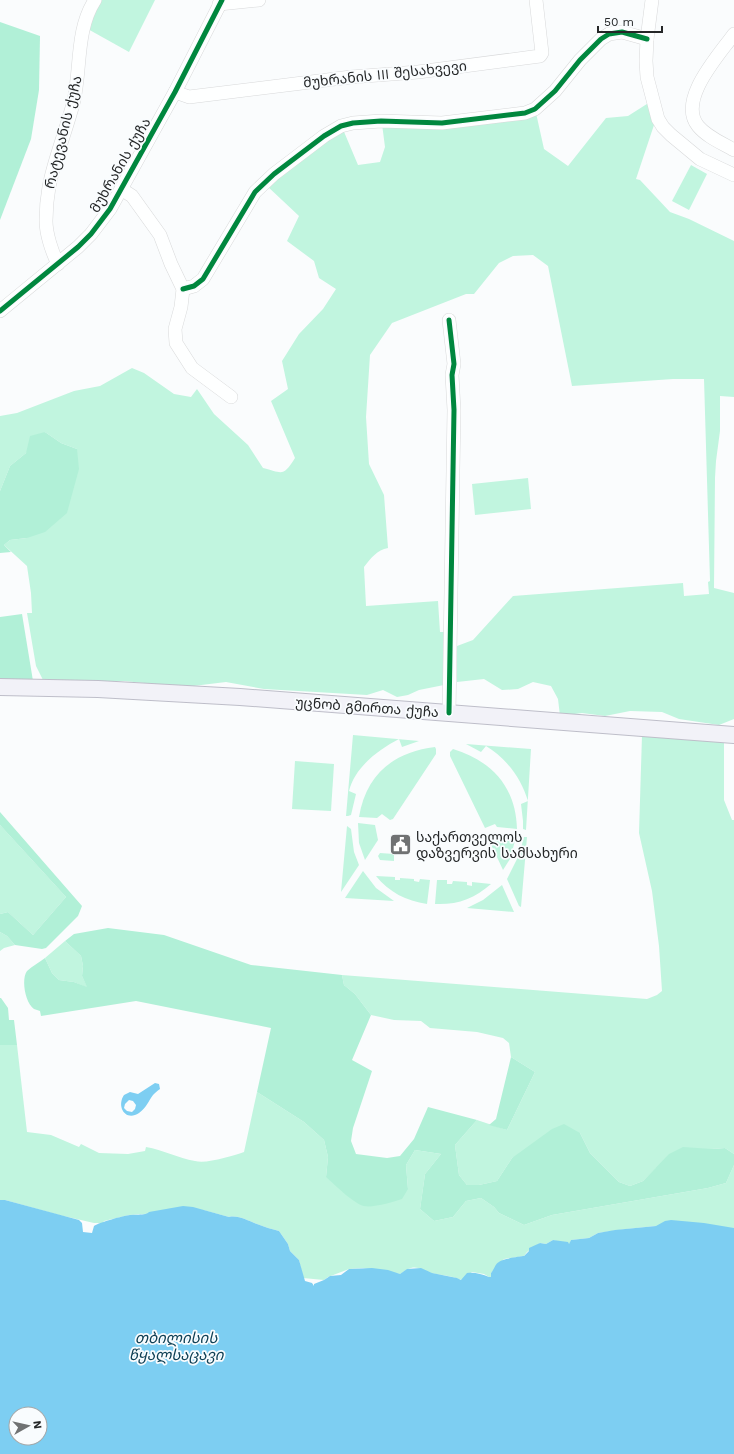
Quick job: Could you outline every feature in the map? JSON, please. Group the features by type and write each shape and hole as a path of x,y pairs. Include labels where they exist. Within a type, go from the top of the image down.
{"main road":[{"name":"უცნობ გმირთა ქუჩა","path":"0,686 151,692 734,735"}],"street":[{"name":"რატევანის ქუჩა","path":"58,264 52,252 46,223 49,187 74,100 83,27 91,6 95,0"},
{"path":"221,2 259,0"},
{"name":"მუხრანის III შესახვევი","path":"175,92 189,97 351,77 418,72 540,56 542,53 536,0"},
{"path":"652,0 646,39 646,61 647,77 658,119 663,127 700,159 733,172"},
{"name":"მუხრანის ქუჩა","path":"0,311 58,264 91,234 110,209 175,92 221,2"},
{"path":"183,289 194,286 203,279 255,192 274,174 324,136 341,126 353,123 381,121 442,123 525,113 535,109 554,91 580,60 608,34 622,32 646,39"},
{"path":"734,34 698,84 693,97 692,112 697,125 705,133 734,150"},
{"path":"121,189 132,196 160,235 171,264 183,289 181,307 175,329 176,343 192,368 232,397"},
{"path":"449,320 454,364 452,375 454,410 449,714"}],"green space":[{"path":"101,0 155,0 129,52 86,28"},
{"path":"0,22 40,36 39,90 31,139 0,220"},
{"path":"650,102 656,119 636,179 640,180 670,212 689,219 734,241 734,397 720,396 720,431 715,478 714,588 734,593 734,719 719,725 679,719 662,712 630,711 605,716 582,713 560,716 558,699 551,686 533,682 518,689 502,690 484,679 457,682 457,646 473,640 513,596 683,583 684,596 709,594 708,582 710,581 704,379 673,379 572,386 548,266 533,255 513,256 499,263 474,294 466,294 392,323 370,355 366,417 369,464 384,495 388,548 377,553 364,567 366,606 438,601 440,632 446,632 444,685 419,690 408,695 397,697 383,690 367,695 264,689 226,682 185,687 124,681 49,682 45,684 36,666 27,613 32,613 27,566 4,545 10,540 27,538 77,449 61,443 45,432 26,453 10,466 0,491 0,416 17,413 74,391 100,386 132,368 144,373 174,394 191,397 197,389 214,414 248,445 263,468 279,472 285,471 295,458 271,401 288,389 282,361 299,334 323,309 336,289 319,278 314,261 287,241 299,216 266,185 342,127 358,165 380,162 385,147 382,124 536,113 544,149 568,166 606,118 628,116"},
{"path":"691,165 707,174 689,210 672,201"},
{"path":"45,432 61,443 77,449 79,469 67,513 45,532 27,538 10,540 4,545 11,552 0,553 0,491 10,466 26,453 30,436"},
{"path":"528,478 531,509 475,515 472,484"},
{"path":"22,614 33,681 0,680 0,617"},
{"path":"353,735 399,739 383,748 368,760 356,774 349,791 356,794 351,815 346,816"},
{"path":"642,735 724,739 724,800 732,820 734,820 734,1154 725,1148 712,1149 656,1168 643,1181 630,1186 619,1182 590,1153 580,1133 512,1158 497,1181 479,1185 467,1185 459,1175 455,1145 477,1120 507,1130 535,1072 511,1057 509,1043 503,1038 477,1032 430,1028 421,1021 394,1020 371,1015 355,994 344,985 342,975 647,999 662,991 659,946 652,891 639,833"},
{"path":"399,739 419,741 402,747"},
{"path":"466,744 531,749 528,800 517,777 507,763 494,751 486,746 481,752"},
{"path":"435,747 436,754 393,819 390,820 382,814 377,818 359,817 368,789 384,768 394,760 406,754"},
{"path":"453,749 467,754 479,761 490,769 507,788 516,814 517,829 497,827 495,824 485,828 450,756 450,752"},
{"path":"295,761 334,764 331,811 292,809"},
{"path":"528,801 526,830 523,829 521,804"},
{"path":"0,812 82,906 78,916 46,948 42,949 15,945 7,936 0,932 0,914 8,912 33,935 66,897 0,825"},
{"path":"358,823 375,825 378,840 365,860 359,843"},
{"path":"0,825 66,897 33,935 8,912 0,914"},
{"path":"347,826 351,829 354,852 359,865 341,892"},
{"path":"516,837 510,859 503,870 488,838"},
{"path":"524,837 527,837 521,907 519,906 507,879 519,855"},
{"path":"380,853 394,854 394,861 380,860 378,856"},
{"path":"363,871 376,888 394,901 345,898"},
{"path":"376,876 395,877 395,880 400,880 400,878 414,879 414,881 419,882 420,879 430,880 427,904 412,901 398,895 386,887"},
{"path":"437,880 447,880 447,884 452,884 453,881 467,882 467,885 472,886 472,882 491,884 478,894 465,900 435,904"},
{"path":"502,885 514,912 467,908 483,900"},
{"path":"108,928 164,935 251,965 342,975 344,985 355,994 371,1015 352,1060 372,1071 353,1128 351,1141 356,1154 387,1158 400,1156 414,1139 428,1107 477,1120 455,1145 459,1175 467,1185 479,1185 497,1181 512,1158 552,1129 564,1124 580,1133 590,1153 619,1182 630,1186 643,1181 669,1154 683,1147 712,1149 725,1148 734,1154 734,1165 726,1183 708,1188 552,1215 524,1225 499,1213 494,1207 481,1198 466,1201 453,1217 434,1221 420,1209 425,1174 441,1154 415,1150 406,1165 408,1189 402,1199 383,1204 364,1206 355,1202 326,1177 328,1157 324,1140 304,1122 257,1092 271,1028 136,1001 41,1016 40,1011 31,1006 26,996 24,985 24,979 27,971 45,958 52,973 59,980 74,982 87,987 82,976 83,966 81,956 65,941 74,934"},
{"path":"0,932 7,936 15,945 4,948 0,951"},
{"path":"65,941 81,956 83,966 82,976 88,988 74,982 59,980 52,973 45,958"},
{"path":"0,998 8,1008 9,1020 14,1020 17,1045 0,1045"},
{"path":"0,1045 17,1045 27,1132 51,1135 79,1147 81,1144 99,1153 128,1154 145,1151 146,1147 200,1162 220,1159 244,1152 257,1092 304,1122 324,1140 328,1157 326,1177 408,1189 406,1165 415,1150 441,1154 425,1174 420,1209 434,1221 453,1217 466,1201 481,1198 494,1207 499,1213 524,1225 552,1215 708,1188 726,1183 734,1165 734,1228 656,1226 598,1233 589,1238 571,1240 569,1245 553,1240 546,1244 540,1243 527,1252 524,1256 504,1259 491,1273 491,1277 472,1272 462,1280 431,1273 419,1268 408,1269 400,1274 363,1268 349,1269 324,1280 303,1278 299,1260 290,1251 288,1244 279,1231 240,1218 229,1217 203,1210 129,1215 104,1221 103,1223 94,1223 0,1200"},
{"path":"511,1057 535,1072 507,1130 489,1125 496,1119"}],"water":[{"path":"155,1083 159,1084 160,1089 153,1095 145,1107 139,1113 130,1116 124,1112 122,1108 122,1100 124,1095 130,1092 138,1094","holes":["129,1100 133,1101 136,1105 135,1109 132,1112 127,1111 124,1108 125,1104"]},
{"name":"თბილისის წყალსაცავი","path":"0,1200 5,1200 79,1220 82,1223 83,1232 92,1233 94,1226 112,1219 183,1206 193,1207 229,1217 240,1218 279,1231 288,1244 290,1251 299,1260 305,1281 312,1283 314,1286 314,1284 330,1276 341,1275 349,1269 372,1268 388,1270 400,1274 407,1269 421,1268 432,1273 461,1280 467,1273 491,1277 491,1273 498,1263 507,1259 524,1256 529,1251 529,1248 540,1243 546,1244 553,1240 568,1242 569,1244 571,1240 589,1238 598,1233 656,1226 665,1221 671,1220 734,1228 734,1454 0,1454"}],"cycle path":[{"path":"0,311 78,247 91,234 110,209 175,92 222,0"},
{"path":"183,289 194,286 203,279 255,192 274,174 324,136 341,126 353,123 381,121 442,123 525,113 535,109 555,91 580,60 601,39 609,34 622,32 647,39"},
{"path":"449,320 454,364 452,375 454,410 449,713"}],"place":[{"name":"საქართველოს დაზვერვის სამსახური","path":"400,845"}]}
